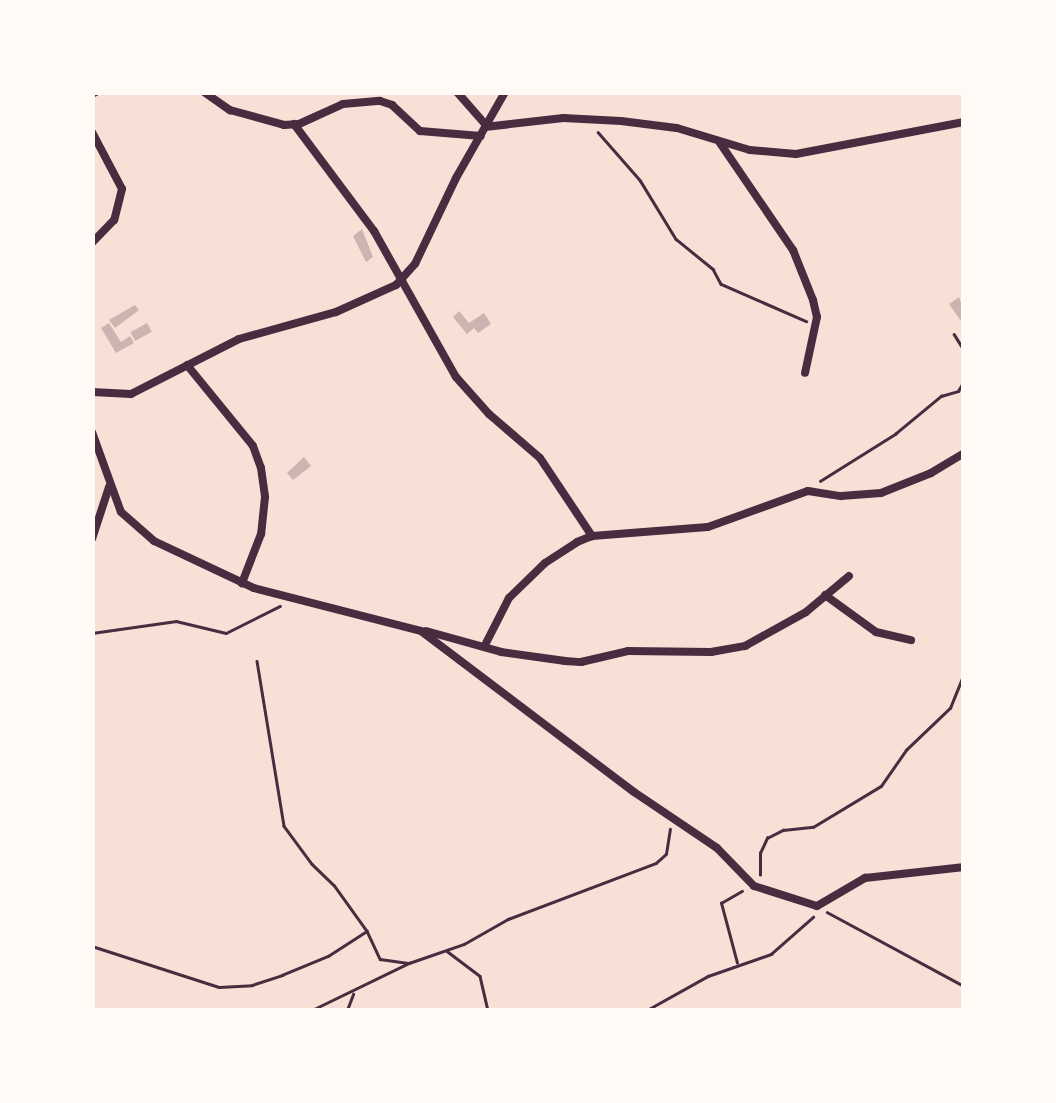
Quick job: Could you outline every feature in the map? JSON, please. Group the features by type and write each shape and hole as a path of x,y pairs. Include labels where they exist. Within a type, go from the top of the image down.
{"street":[{"path":"204,92 220,106 247,116 294,124 342,104 380,102 392,105 420,131 588,119 677,128 750,150 814,154 964,122"},
{"path":"457,92 484,129"},
{"path":"92,392 131,394 239,339 372,299 403,278 415,264 505,92"},
{"path":"294,124 403,278 465,390 540,458 592,536"},
{"path":"92,132 122,189 114,220 92,243"},
{"path":"720,143 793,250 813,300 815,328 805,373"},
{"path":"187,366 253,446 261,468 265,497 261,534 242,583"},
{"path":"92,432 109,486 130,522 154,541 242,583 484,647 581,662 628,651 711,652 745,646 806,612 849,576"},
{"path":"484,647 502,609 527,578 559,552 592,536 708,527 797,493 881,493 932,473 964,453"},
{"path":"92,540 109,486"},
{"path":"825,595 876,632 911,640"},
{"path":"422,631 462,666 717,848 751,884 817,906 855,881 964,867"}],"path":[{"path":"588,119 640,180 681,244 707,263 721,284 804,319 815,328"},
{"path":"954,334 964,350"},
{"path":"797,493 896,434 938,398 958,391 964,380"},
{"path":"92,633 176,621 226,634 296,600"},
{"path":"258,661 284,826 367,931 380,959 409,963"},
{"path":"737,965 721,904 760,874 760,852 767,838 782,830 812,827 838,807 872,794 906,750 950,708 964,674"},
{"path":"312,1010 508,919 656,863 670,841 666,813"},
{"path":"647,1010 692,984 771,954 822,910 964,986"},
{"path":"92,946 219,987 252,985 282,975 328,956 367,931"},
{"path":"447,950 480,976 488,1010"},
{"path":"347,1010 354,993"}],"building":[{"path":"362,229 373,257 366,262 353,236"},
{"path":"959,297 964,312 961,321 949,304"},
{"path":"135,305 139,310 115,328 109,320"},
{"path":"459,311 469,323 484,313 491,324 478,333 474,328 467,334 453,317"},
{"path":"109,323 121,342 130,336 134,343 116,353 101,328"},
{"path":"147,323 152,332 135,341 130,332"},
{"path":"304,457 311,466 293,480 287,473"}]}
